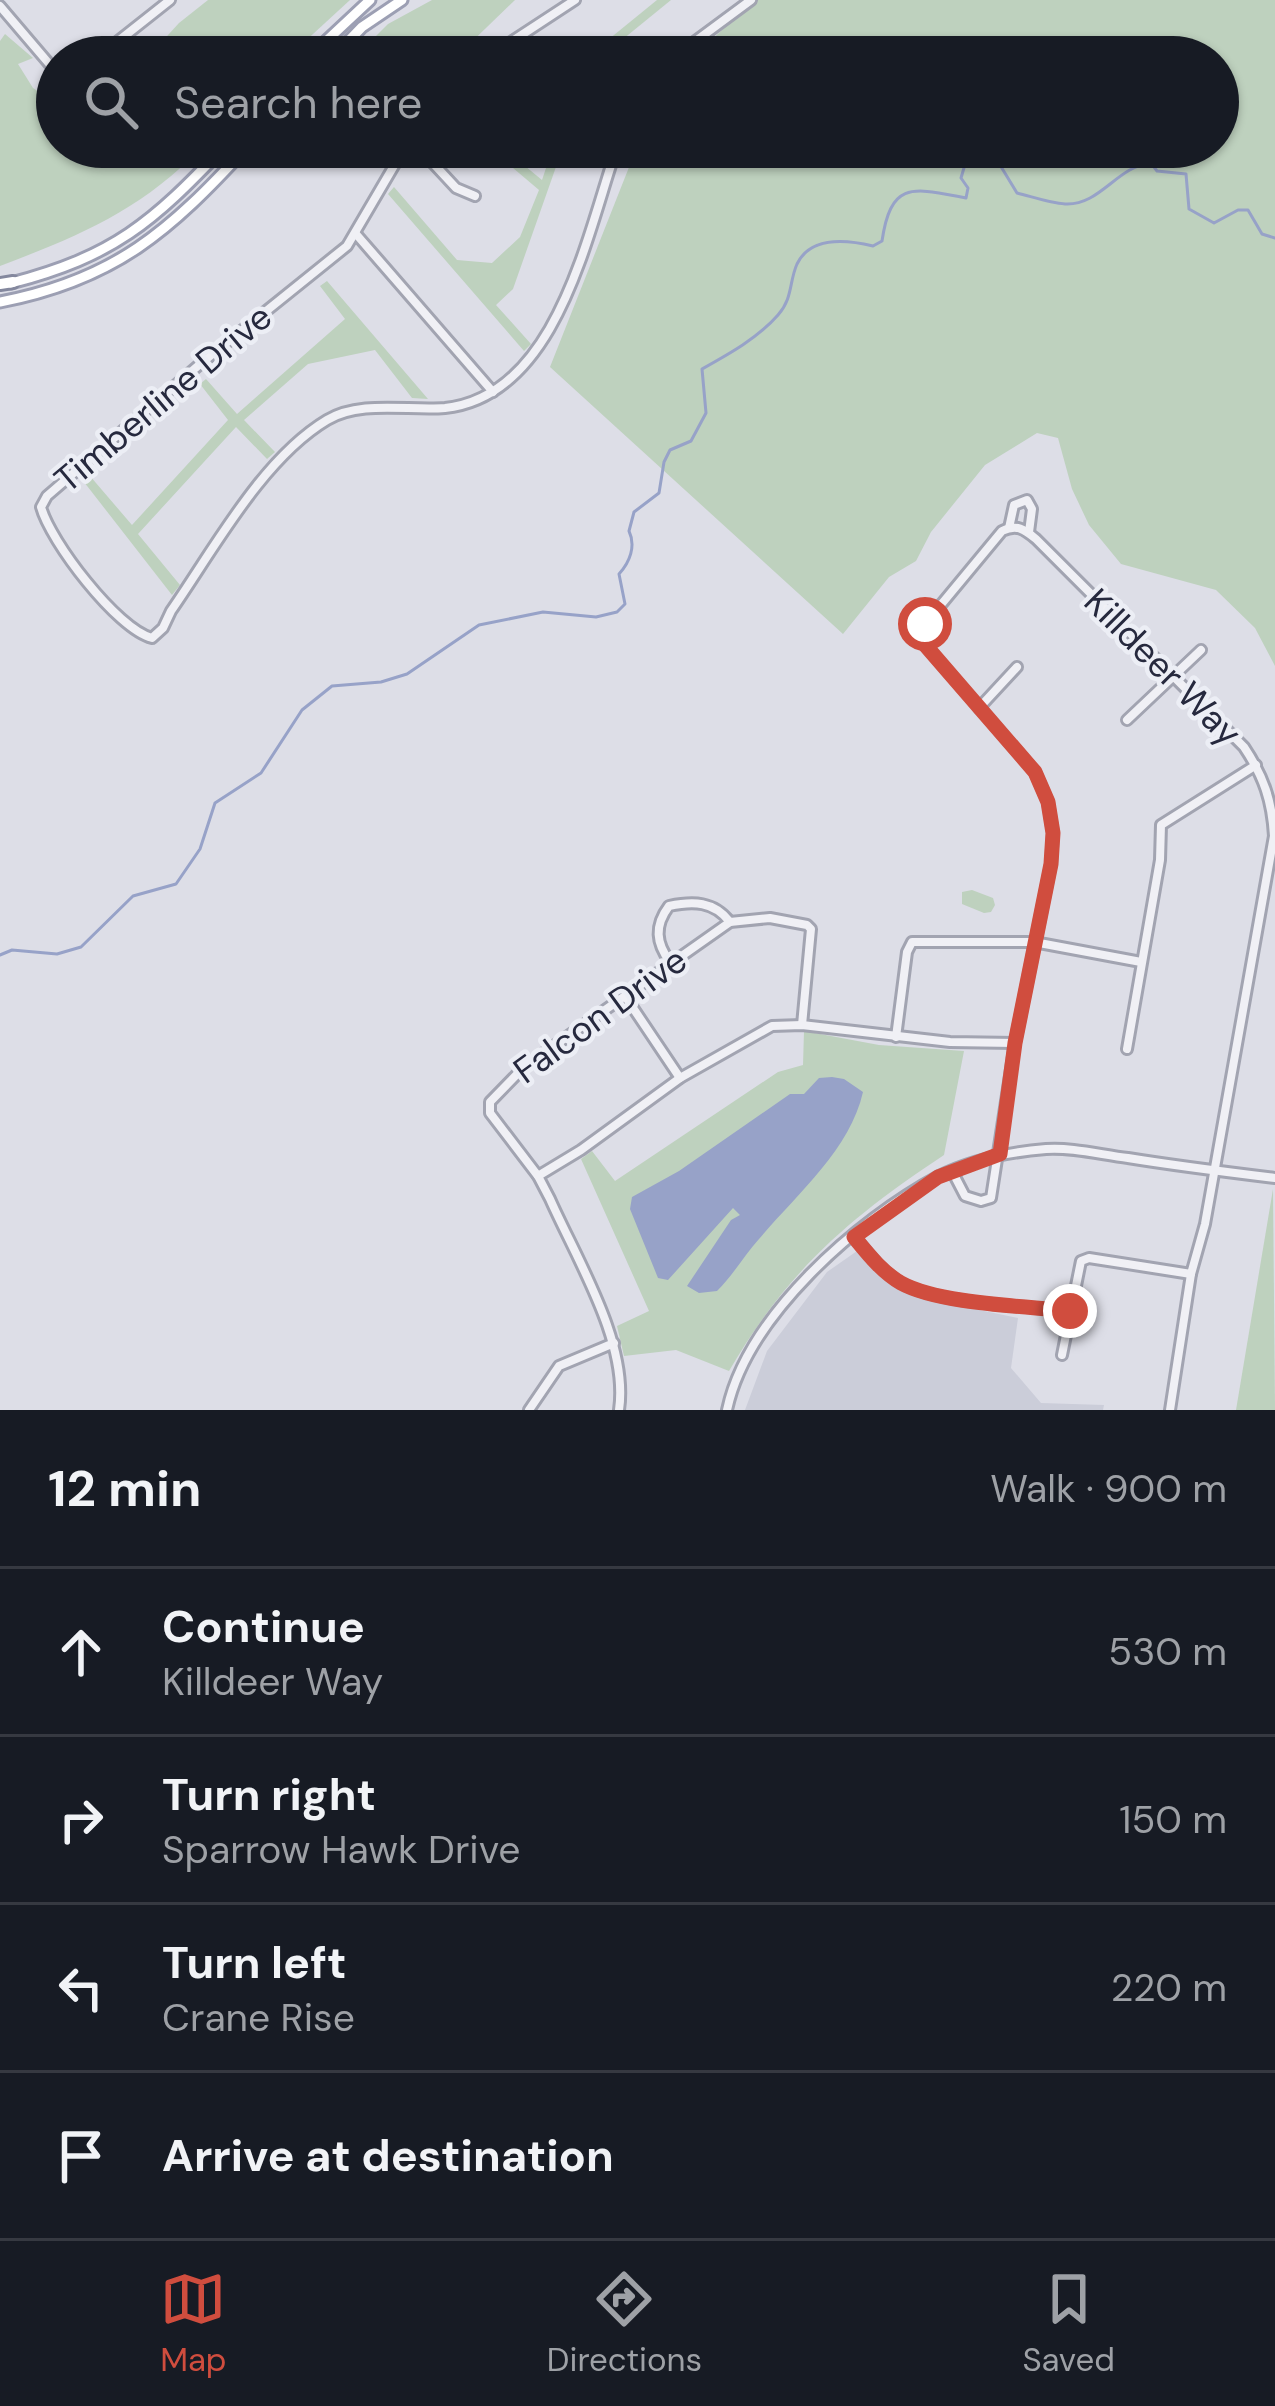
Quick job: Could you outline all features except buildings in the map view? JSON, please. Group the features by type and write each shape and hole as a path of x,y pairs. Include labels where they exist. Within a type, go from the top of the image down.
{"main road":[{"path":"331,36 370,0"},
{"path":"353,36 402,0"},
{"path":"4,284 82,260 127,238 151,221 203,168"},
{"path":"0,302 72,282 144,247 225,168"}],"street":[{"path":"520,36 575,0"},
{"path":"702,36 751,0"},
{"path":"123,36 163,2"},
{"path":"0,6 36,48"},
{"name":"Timberline Drive","path":"391,168 347,246 199,365 40,507 45,523 95,590 136,634 152,638 163,628 270,469 326,420 348,411 445,408 494,392 510,380 543,341 567,295 610,168"},
{"path":"437,168 456,188 475,196"},
{"path":"356,234 494,392"},
{"name":"Killdeer Way","path":"1009,528 1014,505 1027,500 1033,509 1029,533 1244,747 1272,806 1274,836 1170,1410"},
{"path":"952,1171 965,1196 986,1201 992,1196 1053,833 1048,802 1035,772 926,646 925,624 1009,528 1029,533"},
{"path":"1127,720 1201,650"},
{"path":"979,708 1017,667"},
{"path":"1127,1049 1160,860 1161,825 1256,765"},
{"path":"670,962 658,941 669,906 704,904 721,910 730,922 784,920 807,925 811,929 802,1024"},
{"name":"Falcon Drive","path":"619,1410 623,1387 614,1343 538,1176 490,1113 490,1102 524,1067 593,1015 730,922"},
{"path":"896,1037 912,942 1034,942 1141,962"},
{"path":"625,996 680,1078"},
{"path":"538,1176 680,1078 772,1026 802,1024 896,1037 1015,1043"},
{"path":"727,1410 757,1339 815,1269 896,1204 952,1171 1000,1154 1052,1148 1275,1178"},
{"path":"854,1237 875,1263 927,1293 1070,1311"},
{"path":"1061,1354 1081,1261 1089,1258 1191,1274"},
{"path":"529,1410 559,1366 614,1343"}],"shaded area":[{"path":"857,1251 926,1299 1018,1318 1011,1368 1041,1403 1104,1405 1103,1410 745,1410 767,1351 827,1272"}],"green space":[{"path":"208,0 350,0 311,36 167,36"},
{"path":"432,0 515,0 478,36 376,36 388,24"},
{"path":"657,0 671,0 627,36 613,36"},
{"path":"753,0 1275,0 1275,666 1255,628 1216,590 1121,564 1089,525 1072,489 1058,438 1037,433 985,465 931,532 916,561 889,577 843,634 550,367 629,168 1239,168 1239,36 716,36"},
{"path":"5,34 33,58 18,64 36,90 36,168 180,168 108,219 0,266 0,41"},
{"path":"513,168 527,168 542,180 546,168 556,168 513,289 496,305 531,344 524,351 388,194 394,187 457,260 492,263 520,237 539,190"},
{"path":"327,281 428,399 412,398 375,350 308,364 244,420 275,452 267,459 236,427 138,534 180,585 172,595 84,482 90,476 132,525 228,420 200,384 206,379 237,414 345,319 320,286"},
{"path":"972,890 993,898 991,912 962,904 962,892"},
{"path":"804,1031 879,1045 964,1051 944,1155 878,1201 797,1275 729,1371 676,1350 624,1356 617,1326 649,1311 581,1159 592,1151 615,1181 778,1072 803,1065"},
{"path":"1273,1189 1275,1410 1236,1410"}],"water":[{"path":"832,1077 863,1092 846,1133 820,1171 723,1285 717,1291 699,1293 687,1286 731,1220 740,1215 733,1208 668,1280 658,1278 630,1209 632,1197 679,1171 790,1094 804,1094 819,1078"}],"waterway":[{"path":"0,955 12,950 57,954 81,947 133,896 176,884 200,849 215,803 261,773 302,710 332,686 381,682 407,674 479,625 543,612 596,617 617,612 625,604 619,574 631,554 629,531 634,512 659,493 670,450 691,441 706,413 702,369 752,338 778,315 797,264 811,248 831,242 873,246 882,241 891,207 908,193 966,198 968,188 961,178 964,168"},
{"path":"1002,168 1017,193 1065,204 1088,199 1135,168"},
{"path":"1155,168 1186,174 1189,209 1214,223 1248,210 1262,234 1275,238"}],"route":[{"path":"925,624 926,646 1035,772 1048,802 1051,864 1015,1043 1000,1154 938,1177 854,1237 875,1263 927,1293 1070,1311"}]}
